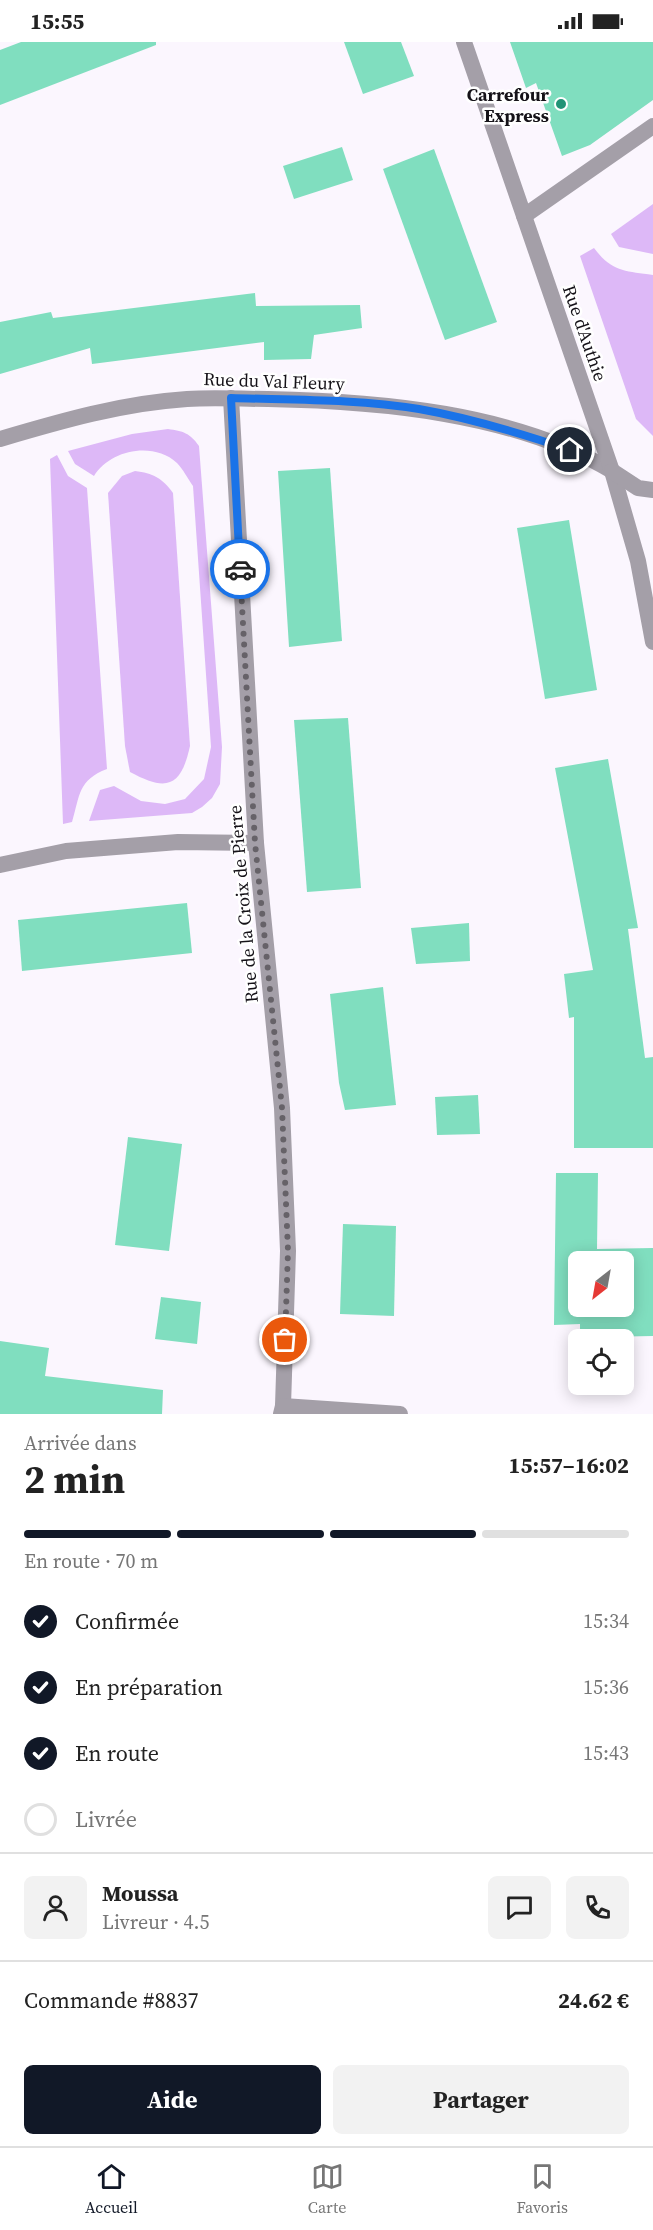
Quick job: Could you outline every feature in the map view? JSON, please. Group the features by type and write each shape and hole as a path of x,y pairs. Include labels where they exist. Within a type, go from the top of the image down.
{"street":[{"name":"Rue d'Authie","path":"464,42 612,471 638,561 653,642"},
{"path":"524,216 653,126"},
{"name":"Rue de la Croix de Pierre","path":"231,398 255,843 282,1108 288,1251 282,1410"},
{"name":"Rue du Val Fleury","path":"0,439 112,409 186,399 319,400 417,409 501,427 570,450 612,471 638,488 653,490"},
{"path":"0,865 66,851 178,842 255,843"},
{"path":"282,1410 400,1414"}],"shaded area":[{"path":"653,204 653,254 619,247 611,234"},
{"path":"594,248 613,266 627,271 653,275 653,436 636,419 580,256"},
{"path":"168,429 186,433 199,446 222,747 220,784 212,798 192,813 89,821 100,790 114,786 141,801 165,804 185,799 204,779 211,747 193,486 177,463 156,452 132,452 121,455 101,467 94,476 75,464 68,451 132,434"},
{"path":"57,455 68,476 87,488 107,769 97,773 85,783 72,822 63,824 50,459"},
{"path":"135,471 157,477 173,493 190,746 177,778 163,783 154,782 130,772 125,746 108,493 122,476"}],"building":[{"path":"21,42 156,42 156,45 0,105 0,50"},
{"path":"344,42 401,42 414,76 363,94"},
{"path":"510,42 653,42 653,100 590,145 562,156 536,83 526,88"},
{"path":"342,147 353,180 294,199 283,166"},
{"path":"434,149 497,322 445,340 383,169"},
{"path":"255,293 256,306 360,305 362,328 314,335 311,359 264,360 264,342 92,364 90,348 0,374 0,322 51,312 53,318"},
{"path":"330,468 342,641 289,647 278,471"},
{"path":"569,520 597,690 545,699 517,528"},
{"path":"348,718 361,888 307,892 294,720"},
{"path":"608,759 638,928 628,929 645,1058 653,1057 653,1148 574,1148 574,1017 569,1018 564,974 593,970 555,768"},
{"path":"187,903 192,953 22,971 18,920"},
{"path":"469,923 470,961 416,964 411,928"},
{"path":"383,987 396,1105 345,1110 339,1083 330,994"},
{"path":"478,1095 480,1134 437,1135 435,1097"},
{"path":"128,1137 182,1144 169,1251 115,1245"},
{"path":"556,1173 598,1173 597,1249 653,1248 653,1336 634,1336 634,1329 580,1329 580,1324 554,1325"},
{"path":"343,1224 396,1226 394,1316 340,1314"},
{"path":"161,1297 201,1302 197,1344 155,1339"},
{"path":"0,1341 49,1348 45,1376 163,1390 162,1414 0,1414"}],"way so far":[{"path":"240,569 255,843 282,1108 288,1251 285,1340"}],"place":[{"name":"Carrefour Express","path":"561,104"}],"route":[{"path":"240,569 231,398 319,400 417,409 501,427 570,450"}]}
